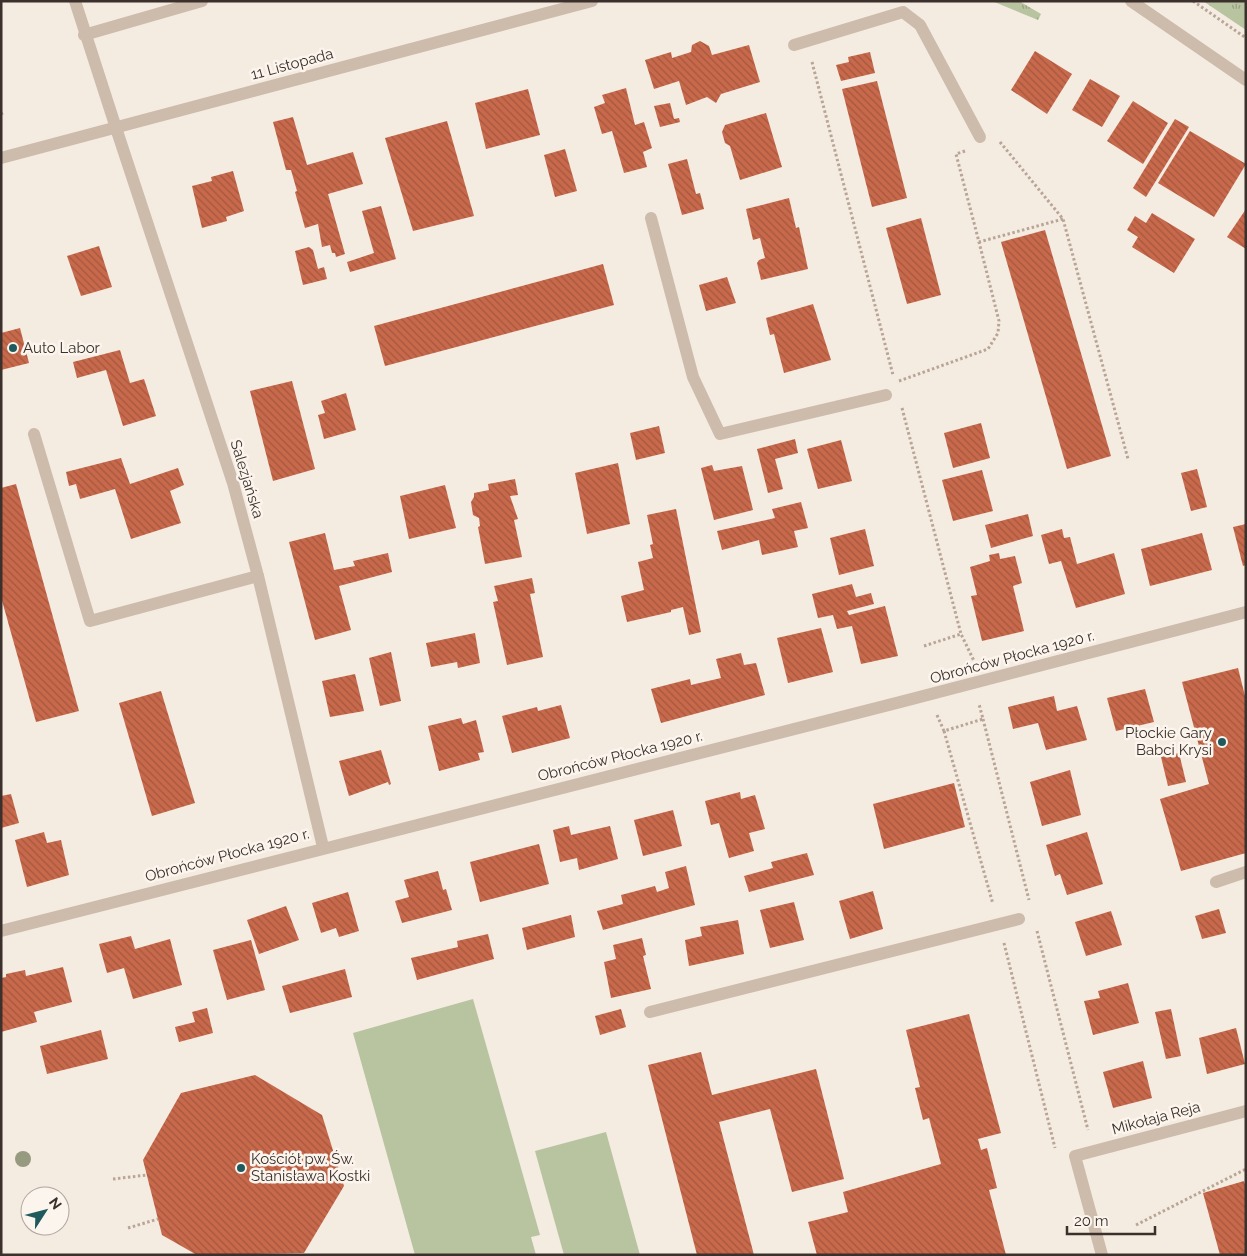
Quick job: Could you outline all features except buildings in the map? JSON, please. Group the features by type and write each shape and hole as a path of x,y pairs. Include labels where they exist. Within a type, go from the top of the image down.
{"street":[{"name":"Salezjańska","path":"75,1 84,35 233,483 258,576 323,847"},
{"path":"84,35 202,1"},
{"name":"11 Listopada","path":"1,158 592,1"},
{"path":"1131,1 1246,80"},
{"path":"794,45 903,12 920,25 980,137"},
{"path":"651,218 693,378 720,434 886,395"},
{"path":"34,434 90,621 258,576"},
{"name":"Obrońców Płocka 1920 r.","path":"1,931 323,847 925,697 1246,612"},
{"path":"1216,882 1246,872"},
{"path":"650,1012 1019,919"},
{"name":"Mikołaja Reja","path":"1102,1255 1075,1156 1246,1111"}],"path":[{"path":"1193,1 1246,38"},
{"path":"807,42 895,382 988,348 998,334 999,321 956,154 973,148"},
{"path":"998,140 1063,219 1128,459"},
{"path":"979,242 1063,219"},
{"path":"900,401 961,634 972,660 978,662"},
{"path":"924,646 961,634"},
{"path":"983,719 1030,902"},
{"path":"944,731 998,924 1055,1150"},
{"path":"1034,921 1094,1151"},
{"path":"1136,1225 1246,1168"},
{"path":"113,1179 147,1175"},
{"path":"128,1228 158,1220"}],"green space":[{"path":"992,1 1019,1 1041,14 1038,20"},
{"path":"1203,1 1243,1 1246,3 1246,30"},
{"path":"473,999 540,1235 531,1237 536,1255 415,1255 353,1033"},
{"path":"606,1132 640,1255 564,1255 535,1151"}],"place":[{"name":"Auto Labor","path":"13,348"},
{"name":"Płockie Gary Babci Krysi","path":"1222,742"},
{"name":"Kościół pw. Św. Stanisława Kostki","path":"241,1168"}]}
